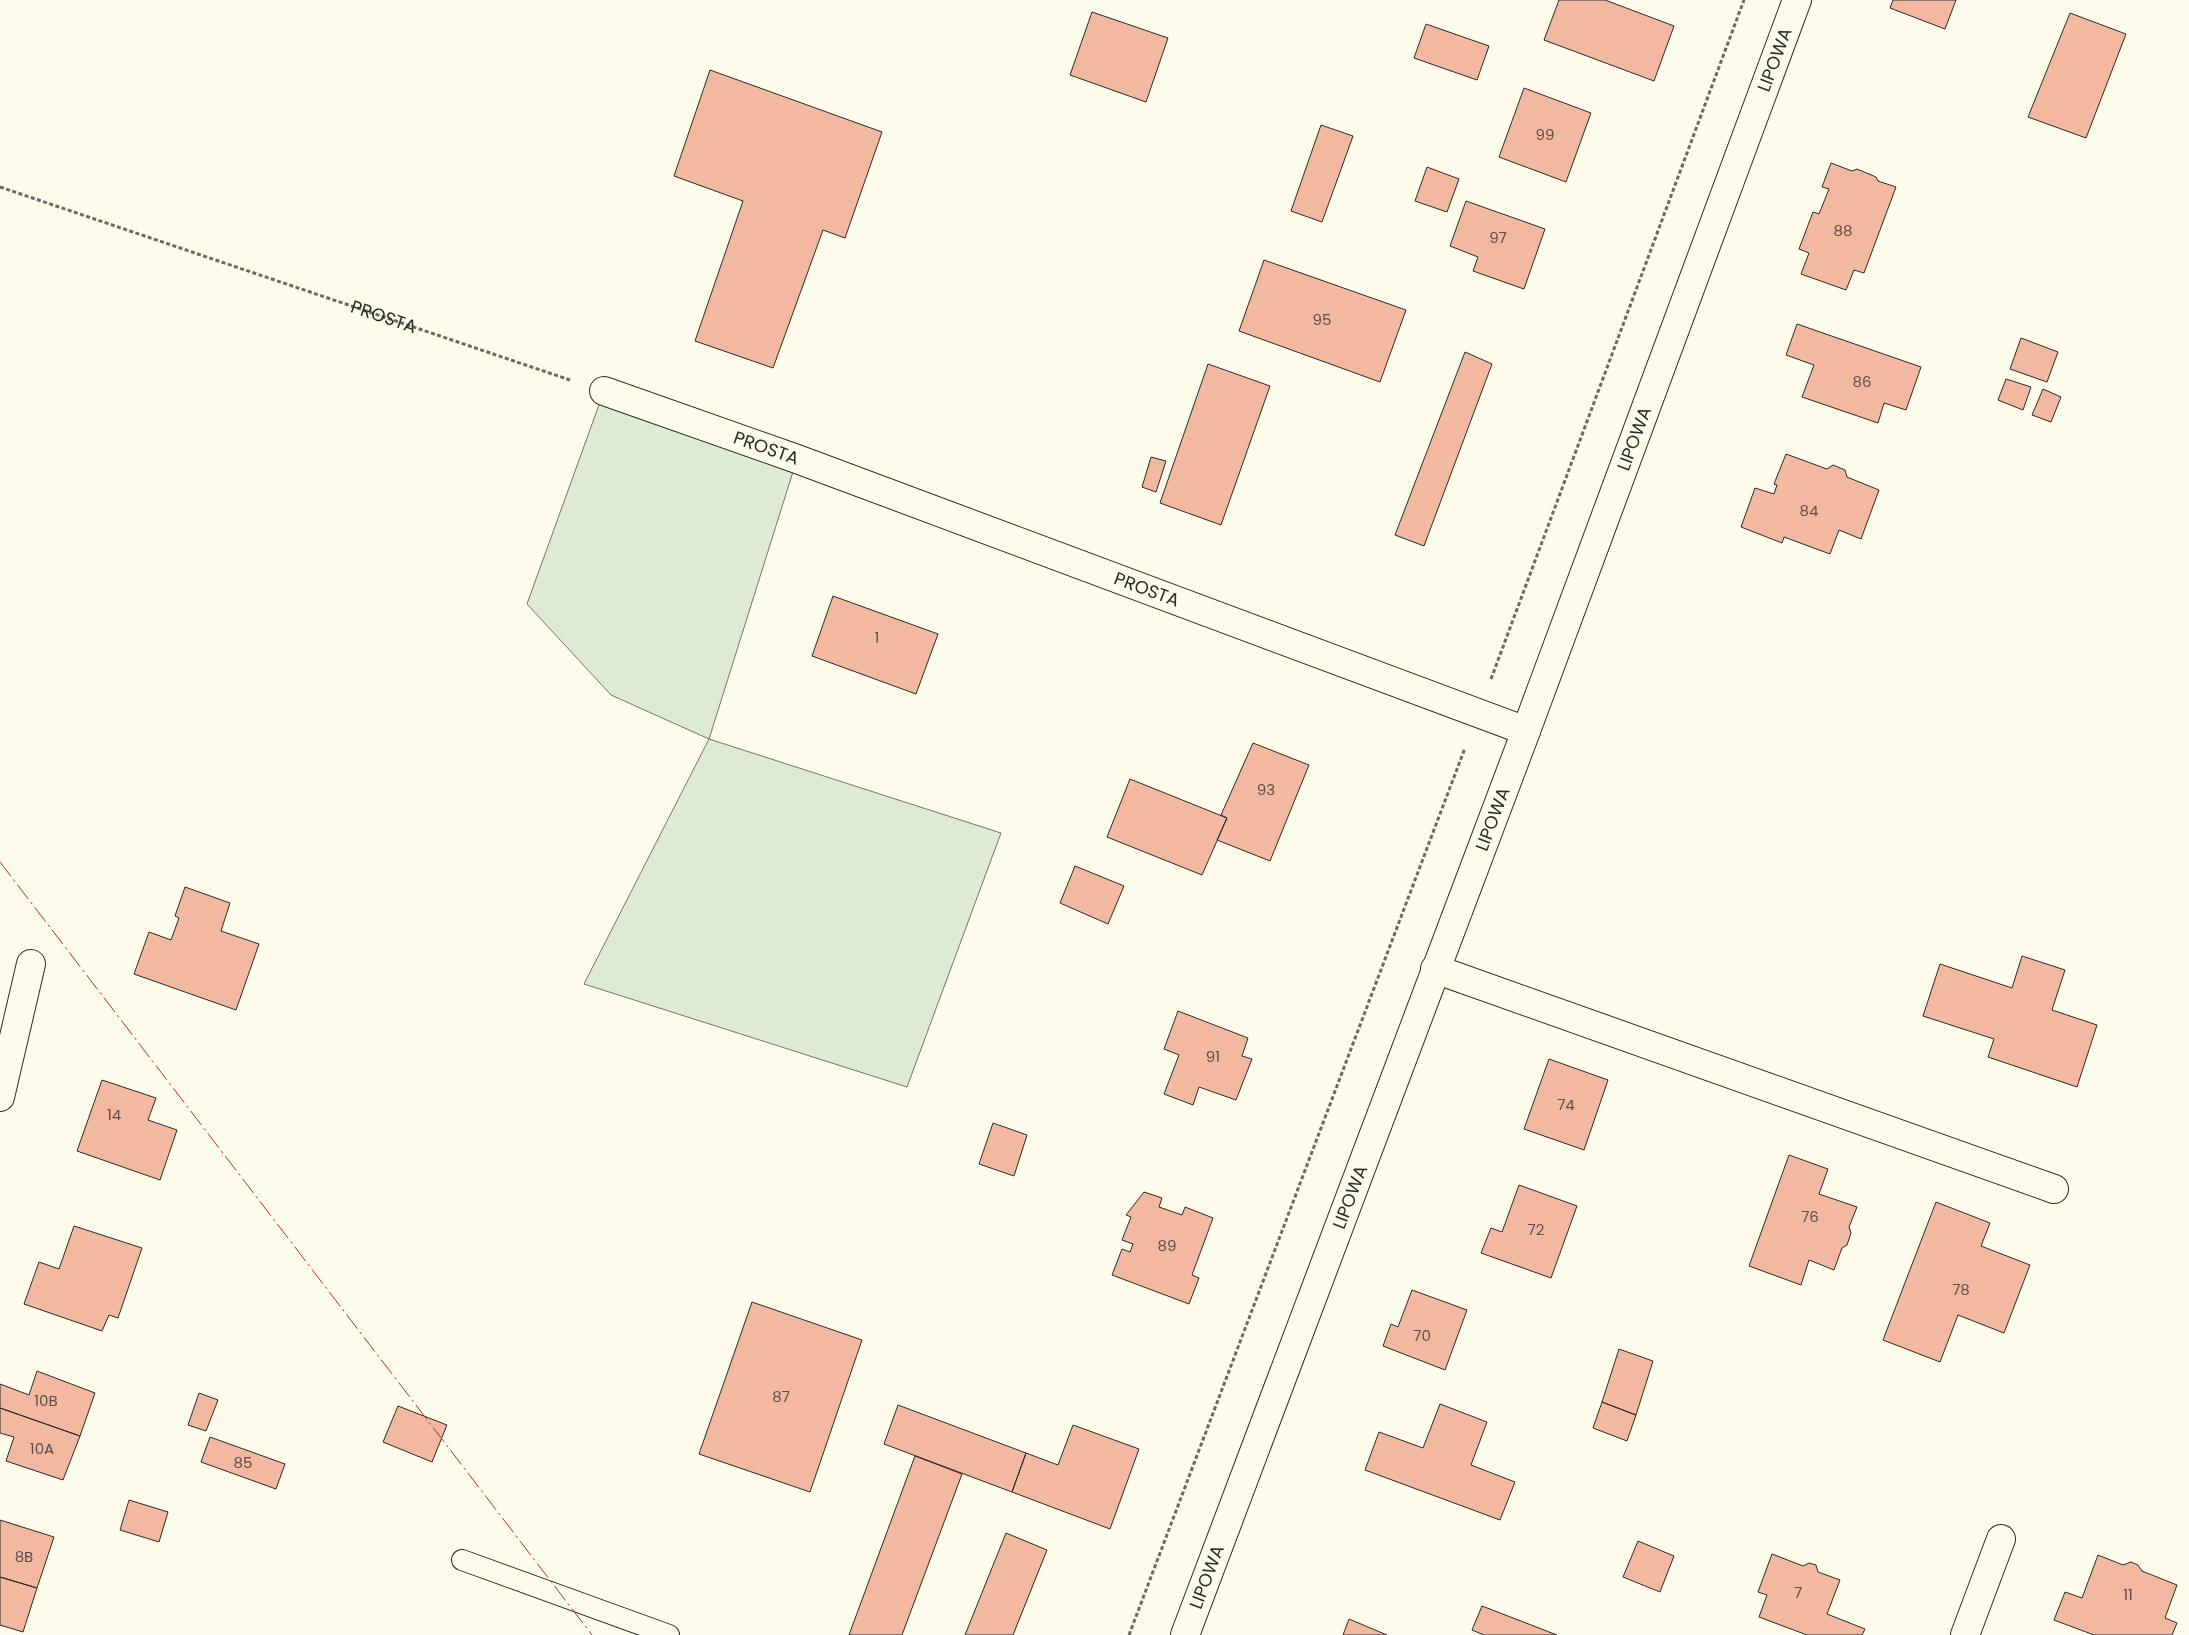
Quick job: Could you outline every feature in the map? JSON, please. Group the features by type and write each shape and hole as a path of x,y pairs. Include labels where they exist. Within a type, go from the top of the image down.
{"street":[{"name":"LIPOWA","path":"1185,1635 1526,731 1797,0"},
{"name":"PROSTA","path":"604,391 797,459 1526,731"},
{"path":"0,1097 31,964"},
{"path":"1435,969 2054,1188"},
{"path":"1965,1635 2001,1539"}],"lane":[{"path":"462,1560 668,1635"}],"path":[{"path":"1129,1635 1478,714 1744,0"},
{"name":"PROSTA","path":"0,187 604,391"}],"green space":[{"path":"604,391 797,459 709,739 611,695 527,604"},
{"path":"709,739 1001,833 907,1087 584,984"}],"building":[{"path":"1559,0 1605,0 1674,26 1654,81 1544,40"},
{"path":"1893,0 1956,0 1945,29 1890,8"},
{"path":"1092,12 1168,38 1146,102 1070,75"},
{"path":"2070,13 2126,34 2086,138 2028,117"},
{"path":"1426,24 1489,46 1477,80 1414,58"},
{"path":"710,70 882,132 845,238 823,230 773,368 695,341 743,201 674,176"},
{"path":"1524,88 1591,113 1566,182 1499,157"},
{"path":"1321,125 1353,136 1322,222 1291,211"},
{"path":"1831,163 1852,171 1857,169 1876,177 1878,181 1896,187 1864,273 1854,270 1846,290 1801,274 1809,253 1799,249 1813,212 1819,214 1829,189 1822,187"},
{"path":"1427,167 1459,179 1447,212 1415,201"},
{"path":"1466,201 1545,229 1524,289 1473,271 1478,257 1450,246"},
{"path":"1264,260 1406,310 1380,382 1239,331"},
{"path":"1797,324 1921,367 1906,410 1884,403 1878,423 1802,397 1814,365 1786,355"},
{"path":"2021,338 2058,352 2047,382 2010,369"},
{"path":"1465,352 1492,364 1424,546 1395,535"},
{"path":"1208,364 1270,386 1221,525 1160,503"},
{"path":"2006,379 2031,387 2023,410 1998,400"},
{"path":"2043,389 2061,397 2051,422 2032,415"},
{"path":"1786,454 1827,469 1833,465 1845,470 1847,477 1879,490 1861,539 1839,530 1830,554 1784,537 1782,543 1741,527 1755,488 1774,494 1777,485 1774,484"},
{"path":"1151,457 1166,461 1156,492 1142,487"},
{"path":"833,596 938,634 916,694 812,656"},
{"path":"1253,743 1309,765 1270,861 1217,840 1227,818 1221,815"},
{"path":"1130,779 1227,818 1202,875 1107,837"},
{"path":"1075,866 1124,886 1108,924 1060,903"},
{"path":"185,887 230,903 221,931 259,944 236,1010 134,974 149,932 171,940 179,918 175,916"},
{"path":"2022,956 2065,970 2052,1010 2097,1025 2077,1087 1988,1057 1994,1039 1923,1016 1940,964 2012,988"},
{"path":"1178,1011 1248,1038 1242,1056 1252,1059 1236,1100 1199,1087 1193,1105 1164,1094 1179,1055 1164,1049"},
{"path":"1549,1059 1608,1080 1584,1150 1524,1129"},
{"path":"102,1080 156,1098 148,1120 177,1130 160,1180 77,1151"},
{"path":"993,1123 1027,1135 1014,1176 979,1164"},
{"path":"1789,1155 1828,1169 1819,1194 1857,1207 1849,1227 1851,1233 1847,1245 1842,1248 1834,1270 1809,1260 1801,1285 1749,1266"},
{"path":"1519,1185 1577,1206 1551,1278 1481,1253 1491,1228 1502,1232"},
{"path":"1144,1192 1162,1198 1159,1207 1182,1215 1185,1207 1213,1218 1192,1275 1199,1278 1189,1304 1112,1275 1122,1249 1130,1252 1133,1244 1122,1240 1131,1217 1126,1215"},
{"path":"1936,1202 1990,1223 1981,1246 2030,1265 2004,1333 1958,1315 1940,1362 1883,1340"},
{"path":"74,1226 142,1248 118,1318 109,1315 102,1331 24,1304 39,1262 59,1269"},
{"path":"1412,1290 1467,1310 1445,1370 1383,1346 1391,1324 1398,1327"},
{"path":"752,1302 862,1340 810,1492 699,1454"},
{"path":"1619,1349 1653,1361 1636,1415 1602,1402"},
{"path":"37,1371 95,1393 80,1436 0,1408 0,1384 29,1395"},
{"path":"199,1393 218,1400 206,1431 188,1425"},
{"path":"1602,1402 1636,1415 1627,1441 1593,1428"},
{"path":"1440,1404 1487,1422 1471,1465 1515,1482 1500,1520 1365,1470 1379,1432 1423,1448"},
{"path":"898,1405 1026,1453 1012,1492 884,1444"},
{"path":"398,1406 447,1425 432,1462 383,1442"},
{"path":"0,1408 80,1436 63,1480 6,1461 14,1437 0,1433"},
{"path":"1073,1425 1139,1449 1110,1529 1012,1492 1026,1453 1058,1465"},
{"path":"210,1437 285,1464 276,1489 201,1462"},
{"path":"915,1456 962,1474 902,1635 849,1635"},
{"path":"129,1500 168,1512 159,1542 120,1530"},
{"path":"0,1520 54,1537 37,1588 0,1577"},
{"path":"1006,1533 1047,1550 1013,1635 965,1635"},
{"path":"1638,1541 1674,1556 1660,1592 1623,1577"},
{"path":"1772,1554 1803,1566 1809,1563 1816,1565 1818,1572 1840,1580 1827,1614 1865,1629 1862,1635 1807,1635 1759,1617 1767,1595 1758,1592"},
{"path":"2098,1555 2123,1565 2131,1562 2138,1565 2142,1571 2177,1585 2165,1618 2177,1623 2172,1635 2094,1635 2054,1620 2065,1592 2082,1598"},
{"path":"0,1577 37,1588 23,1632 0,1625"},
{"path":"1482,1606 1557,1635 1484,1635 1472,1630"},
{"path":"1349,1619 1387,1635 1343,1635"}],"power":[{"path":"0,862 592,1635"}]}
